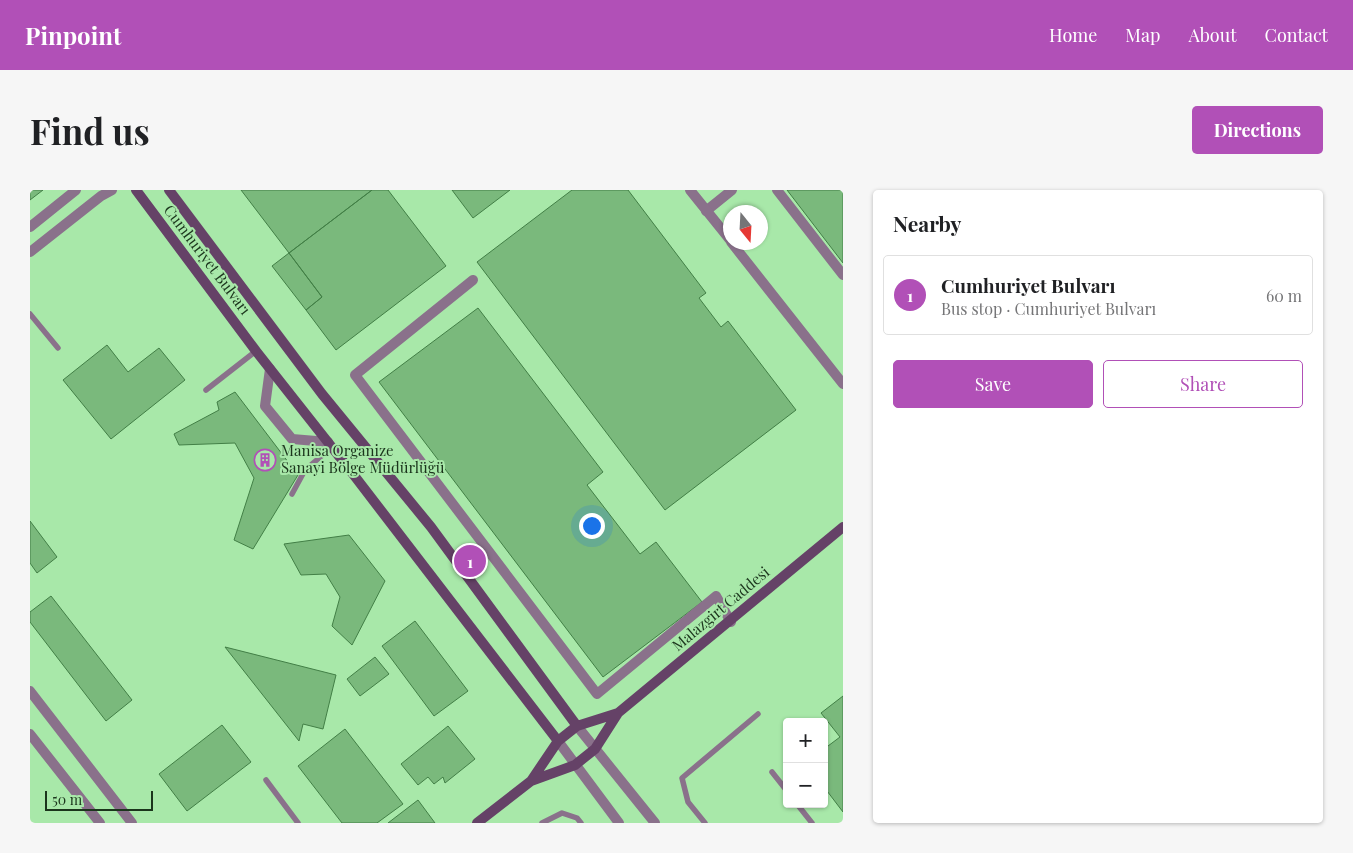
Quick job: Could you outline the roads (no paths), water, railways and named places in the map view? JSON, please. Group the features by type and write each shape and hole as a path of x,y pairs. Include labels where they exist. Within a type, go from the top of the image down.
{"main road":[{"name":"Cumhuriyet Bulvarı","path":"136,190 256,351 558,741"},
{"name":"Cumhuriyet Bulvarı","path":"169,190 322,394 431,527 577,726"},
{"name":"Malazgirt Caddesi","path":"618,714 843,527"},
{"path":"531,781 558,741 577,726 618,714"},
{"path":"477,823 531,781 575,764 595,749 618,714"}],"street":[{"path":"30,226 76,190"},
{"path":"30,252 112,190"},
{"path":"690,190 723,232"},
{"path":"706,211 732,190"},
{"path":"777,190 843,275"},
{"path":"737,250 843,384"},
{"path":"473,280 355,375 597,694 716,596 731,622"},
{"path":"270,369 265,406 292,439 330,445"},
{"path":"30,691 132,823"},
{"name":"Cumhuriyet Bulvarı","path":"577,726 654,823"},
{"path":"30,734 100,823"},
{"name":"Cumhuriyet Bulvarı","path":"558,741 620,823"}],"lane":[{"path":"30,314 58,348"},
{"path":"206,390 256,351"},
{"path":"292,494 305,470 330,445"},
{"path":"705,823 688,802 682,778 758,714"},
{"path":"772,772 783,786"},
{"path":"266,780 298,823"},
{"path":"800,808 812,823"},
{"path":"542,823 562,813 577,818 580,823"}],"place":[{"name":"Manisa Organize Sanayi Bölge Müdürlüğü","path":"265,460"},
{"name":"Cumhuriyet Bulvarı","path":"470,561"}]}
